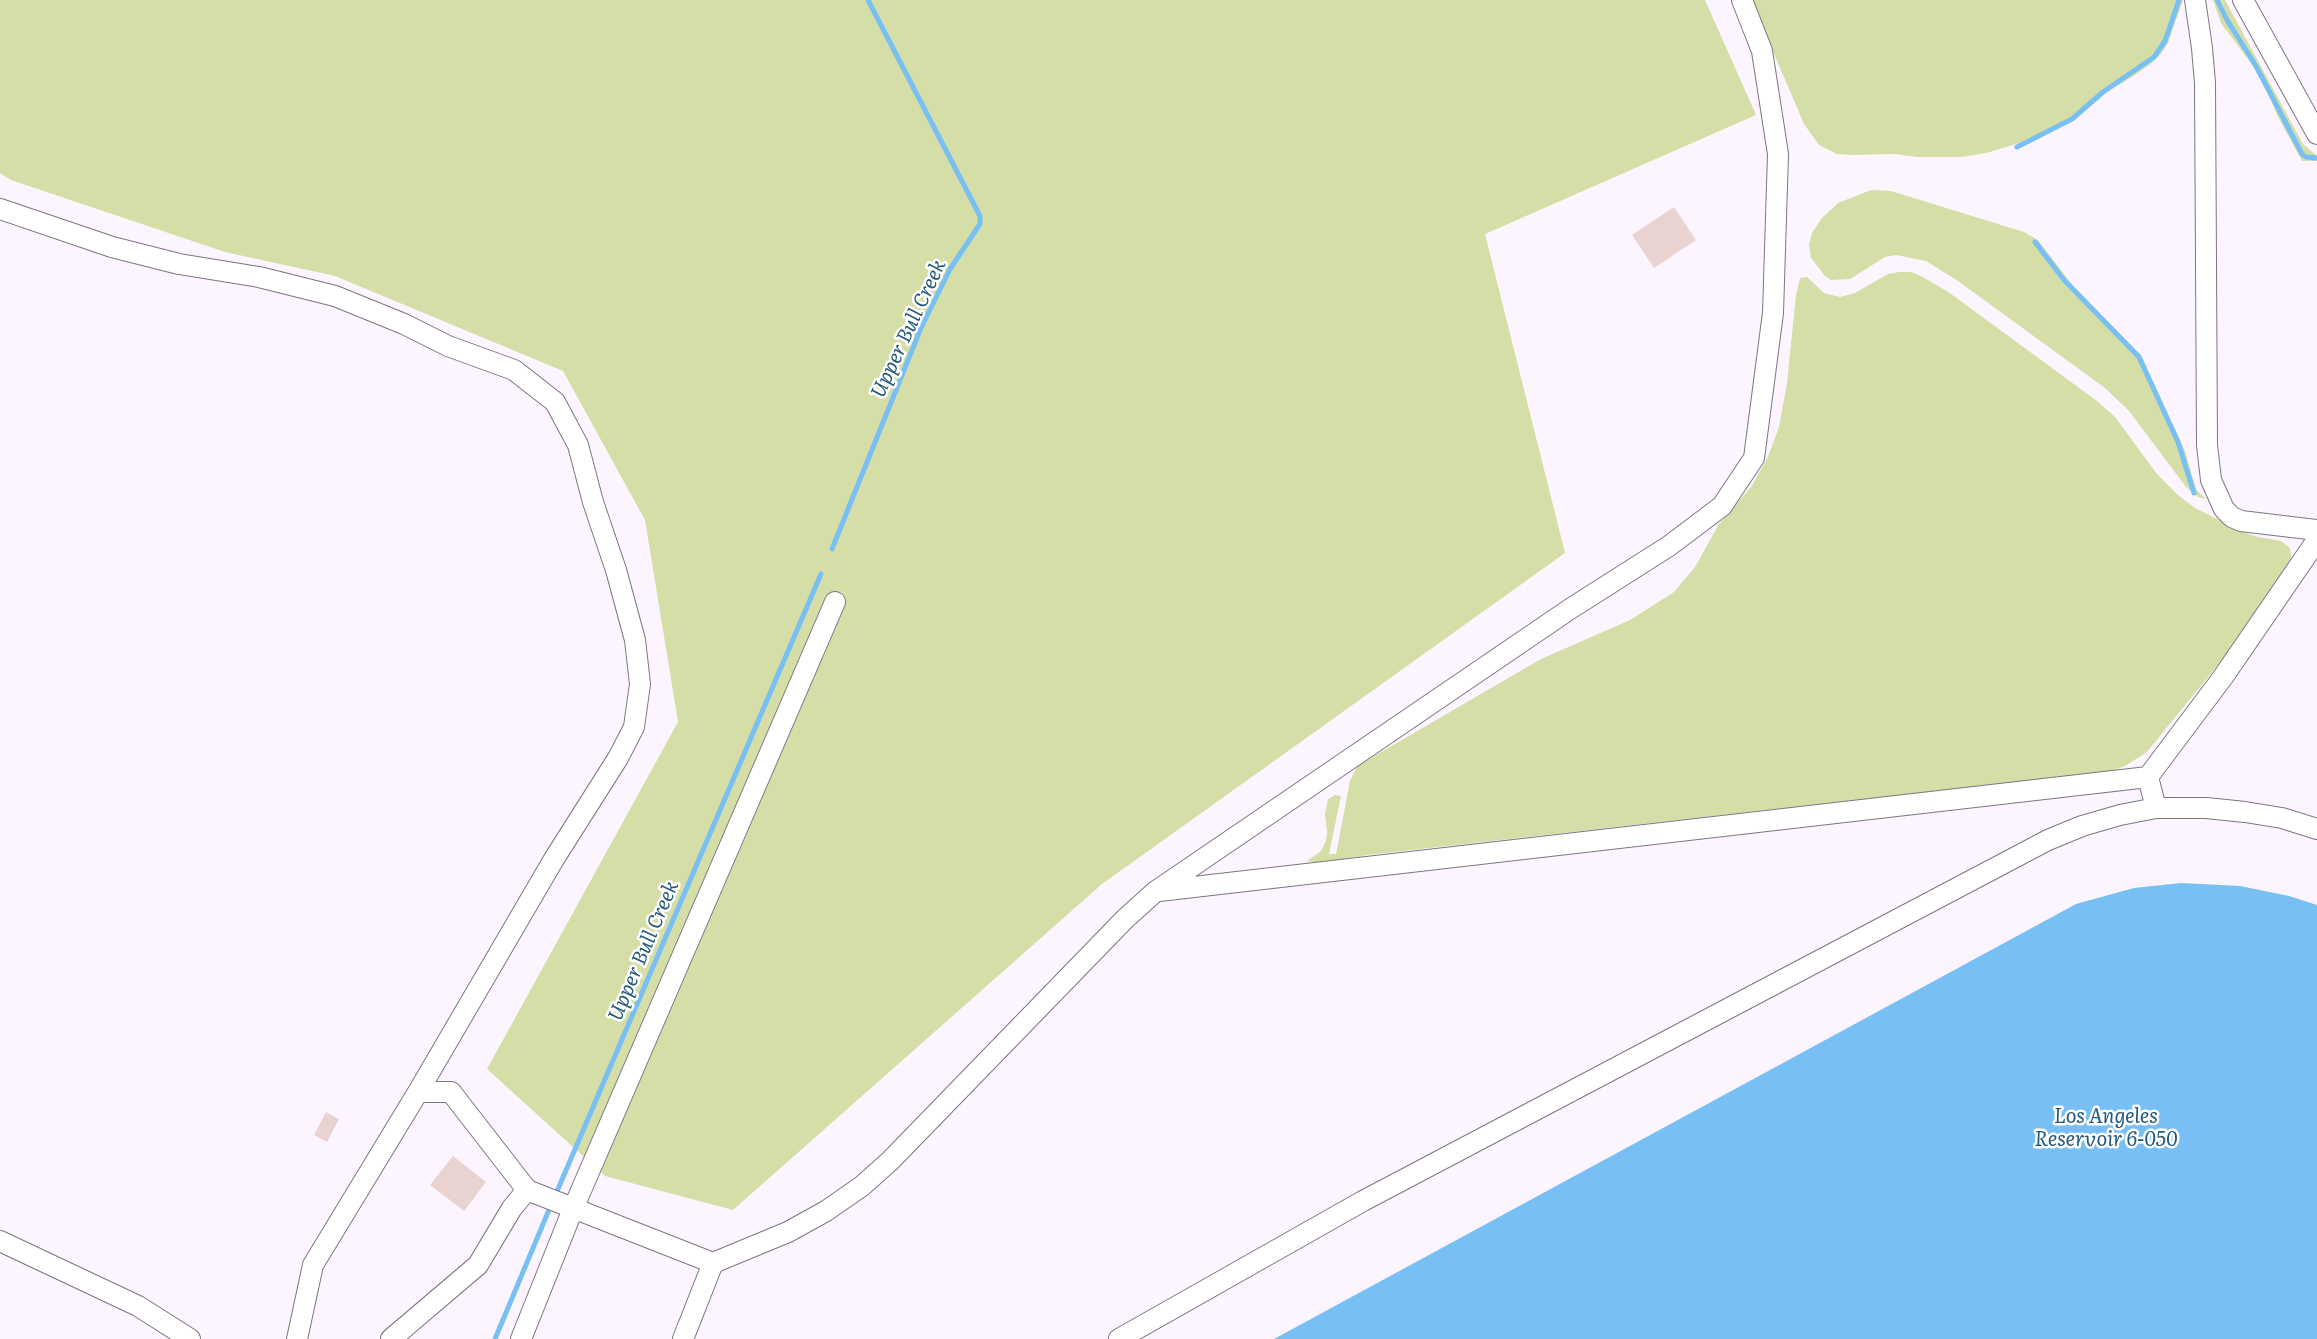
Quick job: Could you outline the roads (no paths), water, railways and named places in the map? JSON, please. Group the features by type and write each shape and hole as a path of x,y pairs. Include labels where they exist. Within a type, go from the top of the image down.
{"lane":[{"path":"418,1092 451,1092 534,1193 713,1263 788,1232 826,1211 862,1186 890,1161 1125,919 1156,891 1570,609 1669,546 1722,506 1754,458 1773,313 1778,154 1762,51 1742,0"},
{"path":"2195,0 2205,83 2207,445 2211,480 2224,509 2232,517 2241,521 2317,530"},
{"path":"2242,0 2317,134"},
{"path":"0,208 112,248 335,296 404,324 448,346 514,370 555,402 578,445 635,640 640,684 634,727 618,758 554,859 418,1092 313,1265 297,1339"},
{"path":"1156,891 2148,777 2223,677 2317,540"},
{"path":"521,1339 569,1208 835,602"},
{"path":"2148,777 2156,808"},
{"path":"1119,1339 1363,1201 2048,840 2110,818 2156,808 2206,808 2245,812 2282,818 2317,829"},
{"path":"391,1339 478,1265 512,1208 534,1193"},
{"path":"0,1241 138,1306 190,1339"},
{"path":"683,1339 713,1263"}],"water":[{"name":"Los Angeles Reservoir 6-050","path":"2181,883 2240,886 2289,896 2317,905 2317,1339 1274,1339 2076,904 2134,888"}],"waterway":[{"name":"Upper Bull Creek","path":"832,549 921,328 950,269 980,224 980,216 868,0"},
{"path":"2017,147 2072,119 2103,92 2154,57 2165,41 2179,0"},
{"path":"2217,0 2256,66 2302,154 2306,157 2317,158"},
{"path":"2035,242 2064,280 2139,357 2178,442 2194,493"},
{"name":"Upper Bull Creek","path":"555,1196 821,574"},
{"name":"Upper Bull Creek","path":"495,1339 551,1205"}]}
